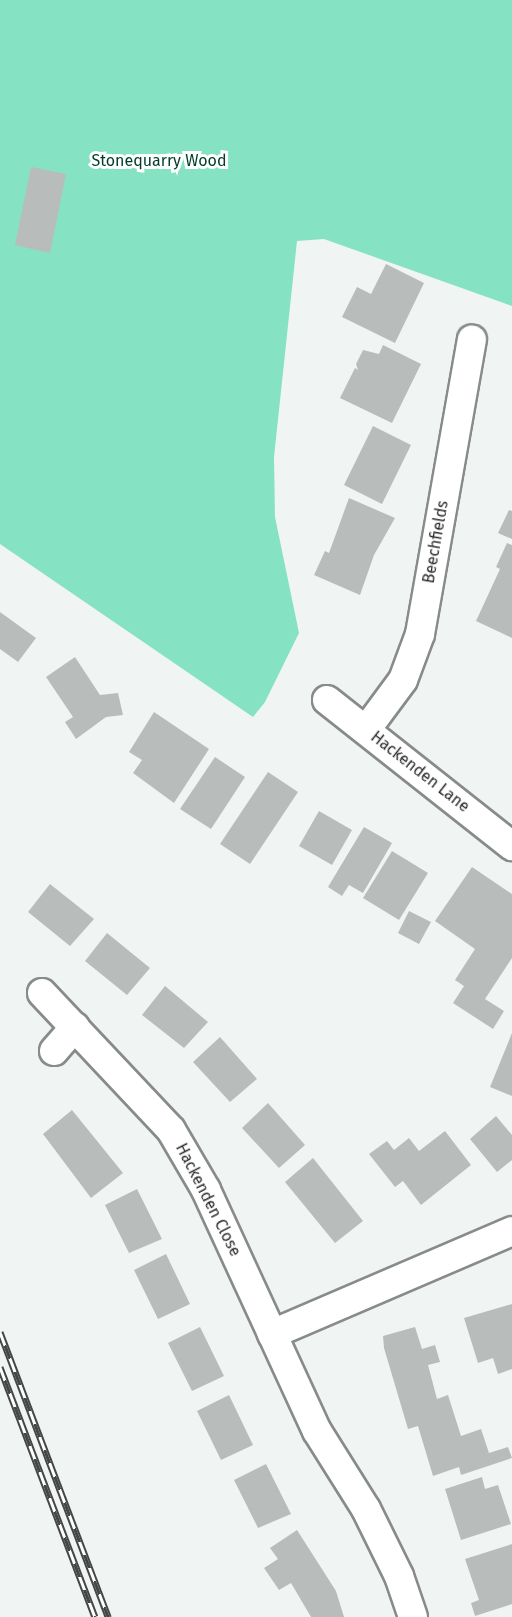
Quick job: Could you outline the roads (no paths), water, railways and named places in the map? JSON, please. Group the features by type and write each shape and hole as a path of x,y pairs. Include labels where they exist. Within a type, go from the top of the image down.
{"street":[{"name":"Beechfields","path":"366,730 403,680 420,634 472,340"},
{"name":"Hackenden Lane","path":"327,700 512,846"},
{"name":"Hackenden Close","path":"42,993 171,1130 206,1190 318,1431 366,1509 399,1576 413,1617"},
{"path":"54,1051 75,1027"},
{"path":"272,1334 512,1231"}],"railway":[{"path":"0,1332 108,1617"},
{"path":"0,1367 95,1617"}],"park label":[{"name":"Stonequarry Wood","path":"159,161"}]}
